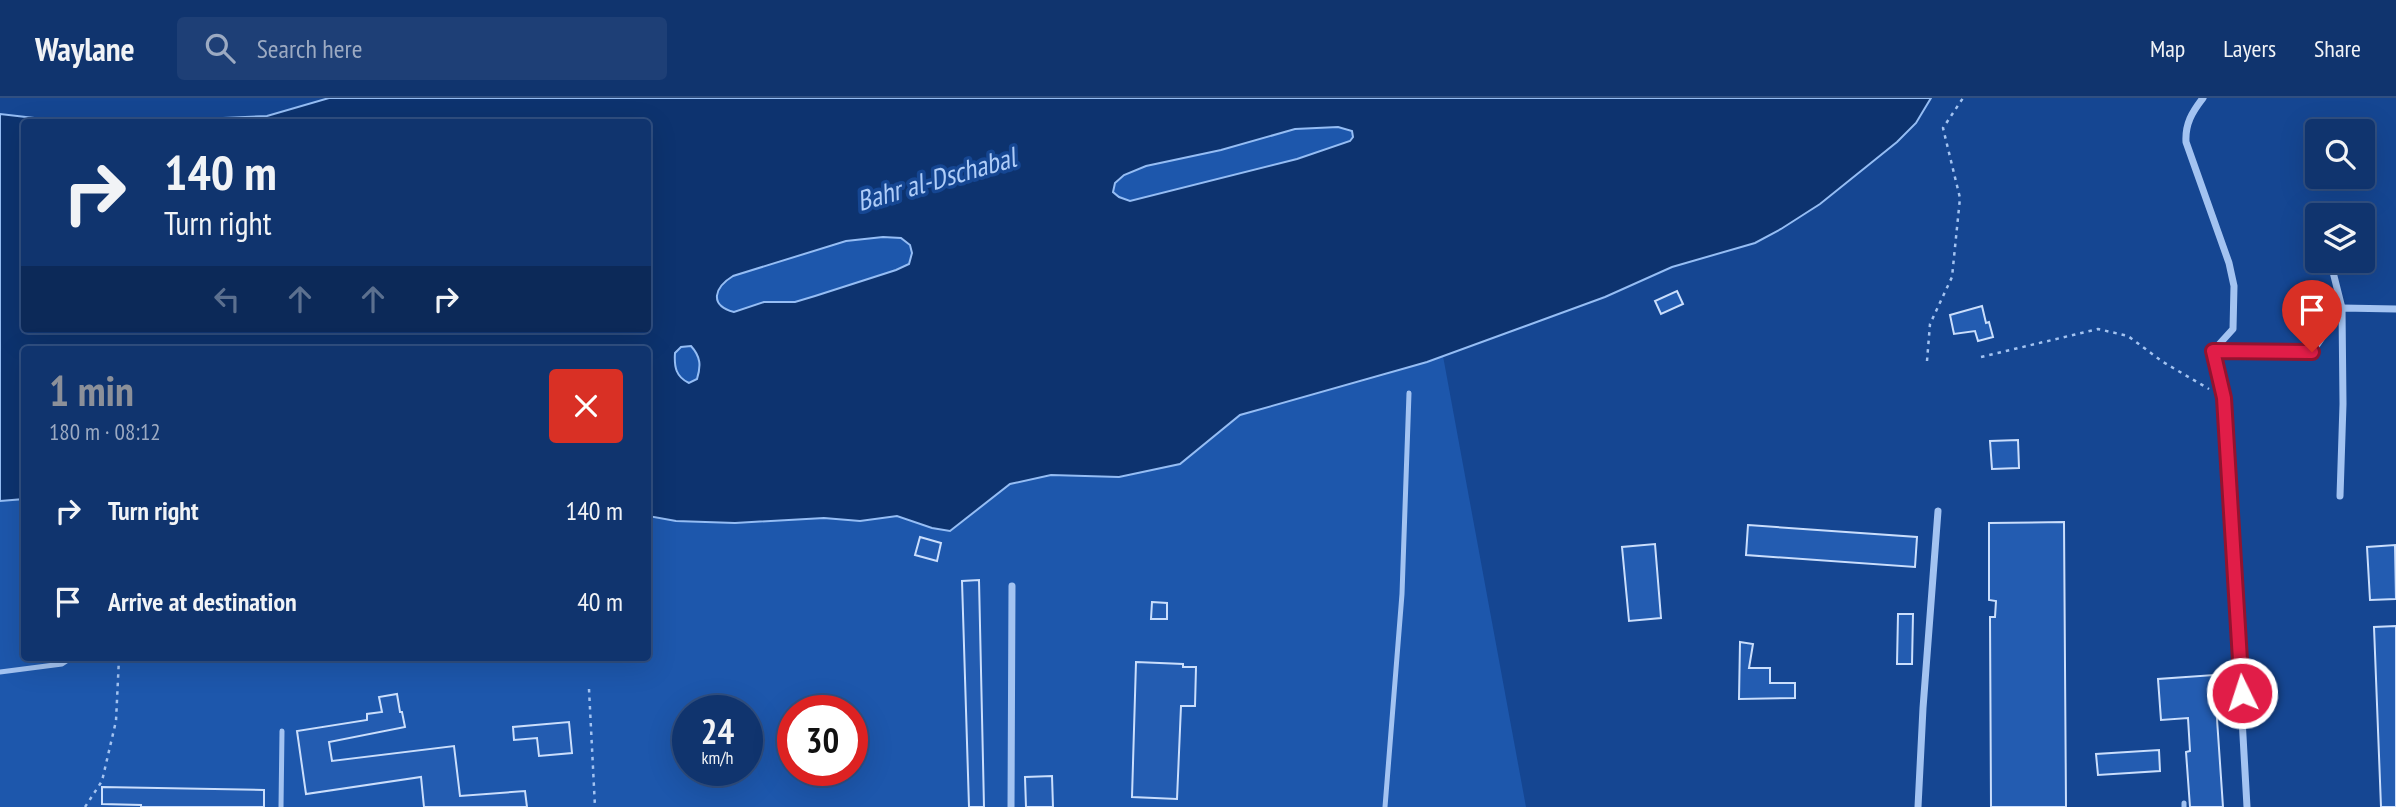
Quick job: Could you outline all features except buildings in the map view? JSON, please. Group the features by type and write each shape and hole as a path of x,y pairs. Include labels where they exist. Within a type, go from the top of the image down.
{"street":[{"path":"2203,98 2189,120 2186,142 2215,219 2234,286 2233,329 2213,351"},
{"path":"2333,273 2342,307 2340,496"},
{"path":"2213,351 2312,352 2342,307"},
{"path":"2342,307 2396,309"},
{"path":"2213,351 2224,398 2247,807"},
{"path":"1917,807 1938,511"},
{"path":"1012,586 1012,807"}],"lane":[{"path":"1385,807 1402,594 1409,393"},
{"path":"0,672 62,664 66,661"},
{"path":"281,807 282,731"}],"path":[{"path":"1927,361 1930,324 1952,277 1960,198 1943,128 1963,98"},
{"path":"1982,357 2098,329 2128,337 2163,362 2224,398"},
{"path":"85,807 102,781 116,721 119,661"},
{"path":"589,689 595,807"}],"shaded area":[{"path":"1338,127 1352,131 1353,137 1350,141 1297,159 1130,201 1113,192 1115,183 1124,175 1146,166 1221,150 1295,129"},
{"path":"901,238 910,245 912,253 909,264 795,302 764,302 734,312 720,305 717,300 721,285 733,276 846,241"},
{"path":"691,346 697,354 699,366 697,379 689,383 681,378 677,371 675,353 681,347"},
{"path":"1443,356 1526,807 0,807 0,501 21,499 21,661 651,661 651,517 676,521 824,518 860,521 897,516 950,531 1010,484 1051,475 1119,477 1180,464 1240,415 1382,376"}],"water":[{"name":"Bahr al-Dschabal","path":"329,98 1931,98 1916,123 1897,142 1820,204 1755,243 1672,267 1605,297 1427,362 1240,415 1180,464 1119,477 1051,475 1010,484 950,531 897,516 860,521 824,518 735,523 676,521 651,517 651,346 21,346 21,499 0,501 0,114 43,119 21,119 21,333 651,333 651,119 201,119 267,116","holes":["1338,127 1352,131 1353,137 1350,141 1297,159 1130,201 1113,192 1115,183 1124,175 1146,166 1221,150 1295,129","901,238 910,245 912,253 909,264 795,302 764,302 734,312 720,305 718,300 717,295 722,285 733,276 846,241","691,346 697,354 699,370 697,379 689,383 679,375 675,353 681,347"]}],"route":[{"path":"2242,693 2224,398 2213,351 2312,352"}]}
